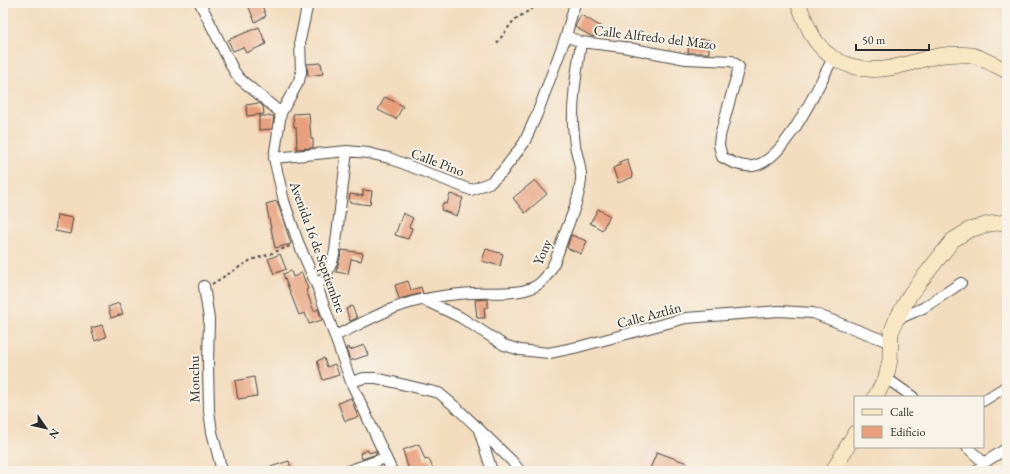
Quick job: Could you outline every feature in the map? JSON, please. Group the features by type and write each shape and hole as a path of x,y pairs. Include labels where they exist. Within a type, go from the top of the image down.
{"street":[{"path":"200,3 234,71 240,79 281,113 299,81 300,40 308,3"},
{"name":"Calle Pino","path":"274,158 346,151 368,153 389,158 471,190 491,182 502,172 524,143 537,114 566,36 575,3"},
{"path":"798,3 817,44 826,53 851,66 876,70 890,68 941,54 973,55 1007,72"},
{"name":"Calle Alfredo del Mazo","path":"566,36 581,42 623,47 686,59 732,61 739,67 720,136 719,145 722,157 733,163 745,166 757,166 771,157 785,143 834,58"},
{"name":"Yony","path":"335,336 391,309 406,304 422,300 471,293 520,292 540,284 551,270 572,215 581,180 573,126 574,96 581,42"},
{"name":"Avenida 16 de Septiembre","path":"281,113 274,158 284,201 298,242 317,286 351,382 392,471"},
{"path":"317,286 328,274 333,263 346,151"},
{"path":"876,396 886,378 890,360 891,332 911,293 953,240 969,230 990,224 1007,222"},
{"path":"896,320 922,308 961,283"},
{"name":"Monchu","path":"204,286 209,319 209,411 212,432 222,471"},
{"name":"Calle Aztlán","path":"422,300 460,317 504,345 520,350 549,353 594,343 686,318 779,311 813,313 891,343"},
{"path":"351,382 364,378 376,378 439,393 458,408 511,460 520,471"},
{"path":"886,378 912,396"},
{"path":"984,401 1007,386"},
{"path":"478,428 492,471"},
{"path":"836,470 854,435"},
{"path":"968,448 984,463"},
{"path":"977,471 984,463 1007,448"},
{"path":"348,471 385,458"}],"path":[{"path":"497,43 514,20 541,3"},
{"path":"204,286 214,284 251,260 282,250 298,242"}],"shaded area":[{"path":"647,446 687,462 684,471 639,471"}],"building":[{"path":"247,3 261,3 266,16 255,22"},
{"path":"581,15 600,26 593,37 575,27"},
{"path":"259,27 266,44 246,53 243,47 233,51 228,40"},
{"path":"689,39 709,40 709,53 688,53"},
{"path":"321,63 323,74 308,76 307,64"},
{"path":"385,97 403,106 396,119 378,110"},
{"path":"259,103 263,106 264,114 247,116 246,105"},
{"path":"309,113 313,148 297,149 296,127 294,127 293,114"},
{"path":"259,116 274,116 272,129 259,130"},
{"path":"627,159 633,177 618,183 613,168 620,165 619,162"},
{"path":"535,180 547,194 525,213 513,198"},
{"path":"363,190 372,191 370,205 349,202 350,194 363,196"},
{"path":"450,194 463,198 457,216 441,210 443,203 447,204"},
{"path":"277,201 291,244 275,248 266,204"},
{"path":"598,209 610,216 602,230 590,223"},
{"path":"403,213 413,218 409,227 412,228 408,239 395,235"},
{"path":"57,215 73,218 70,234 55,231"},
{"path":"571,235 587,241 581,254 567,248"},
{"path":"486,249 503,254 500,266 482,261"},
{"path":"342,250 363,253 361,261 351,259 348,274 336,272"},
{"path":"280,254 286,269 274,274 268,259"},
{"path":"291,271 293,277 302,273 308,289 306,290 314,311 318,309 322,320 309,324 305,313 299,315 283,274"},
{"path":"408,281 411,290 421,287 423,293 399,299 395,285"},
{"path":"488,299 488,307 484,308 485,318 477,318 475,300"},
{"path":"119,303 123,314 111,318 108,307"},
{"path":"352,306 357,318 350,321 346,309"},
{"path":"102,325 106,337 95,341 91,328"},
{"path":"364,345 368,355 350,361 346,348 349,347 350,350"},
{"path":"324,358 327,367 335,364 339,375 323,380 317,361"},
{"path":"254,377 257,396 238,399 235,381"},
{"path":"351,398 358,417 345,421 338,403"},
{"path":"419,444 425,460 429,459 433,469 427,471 409,471 403,450"},
{"path":"368,450 369,453 376,451 377,454 362,459 360,453"},
{"path":"657,452 687,463 684,471 649,471"},
{"path":"289,461 292,471 265,471 264,469"}]}
